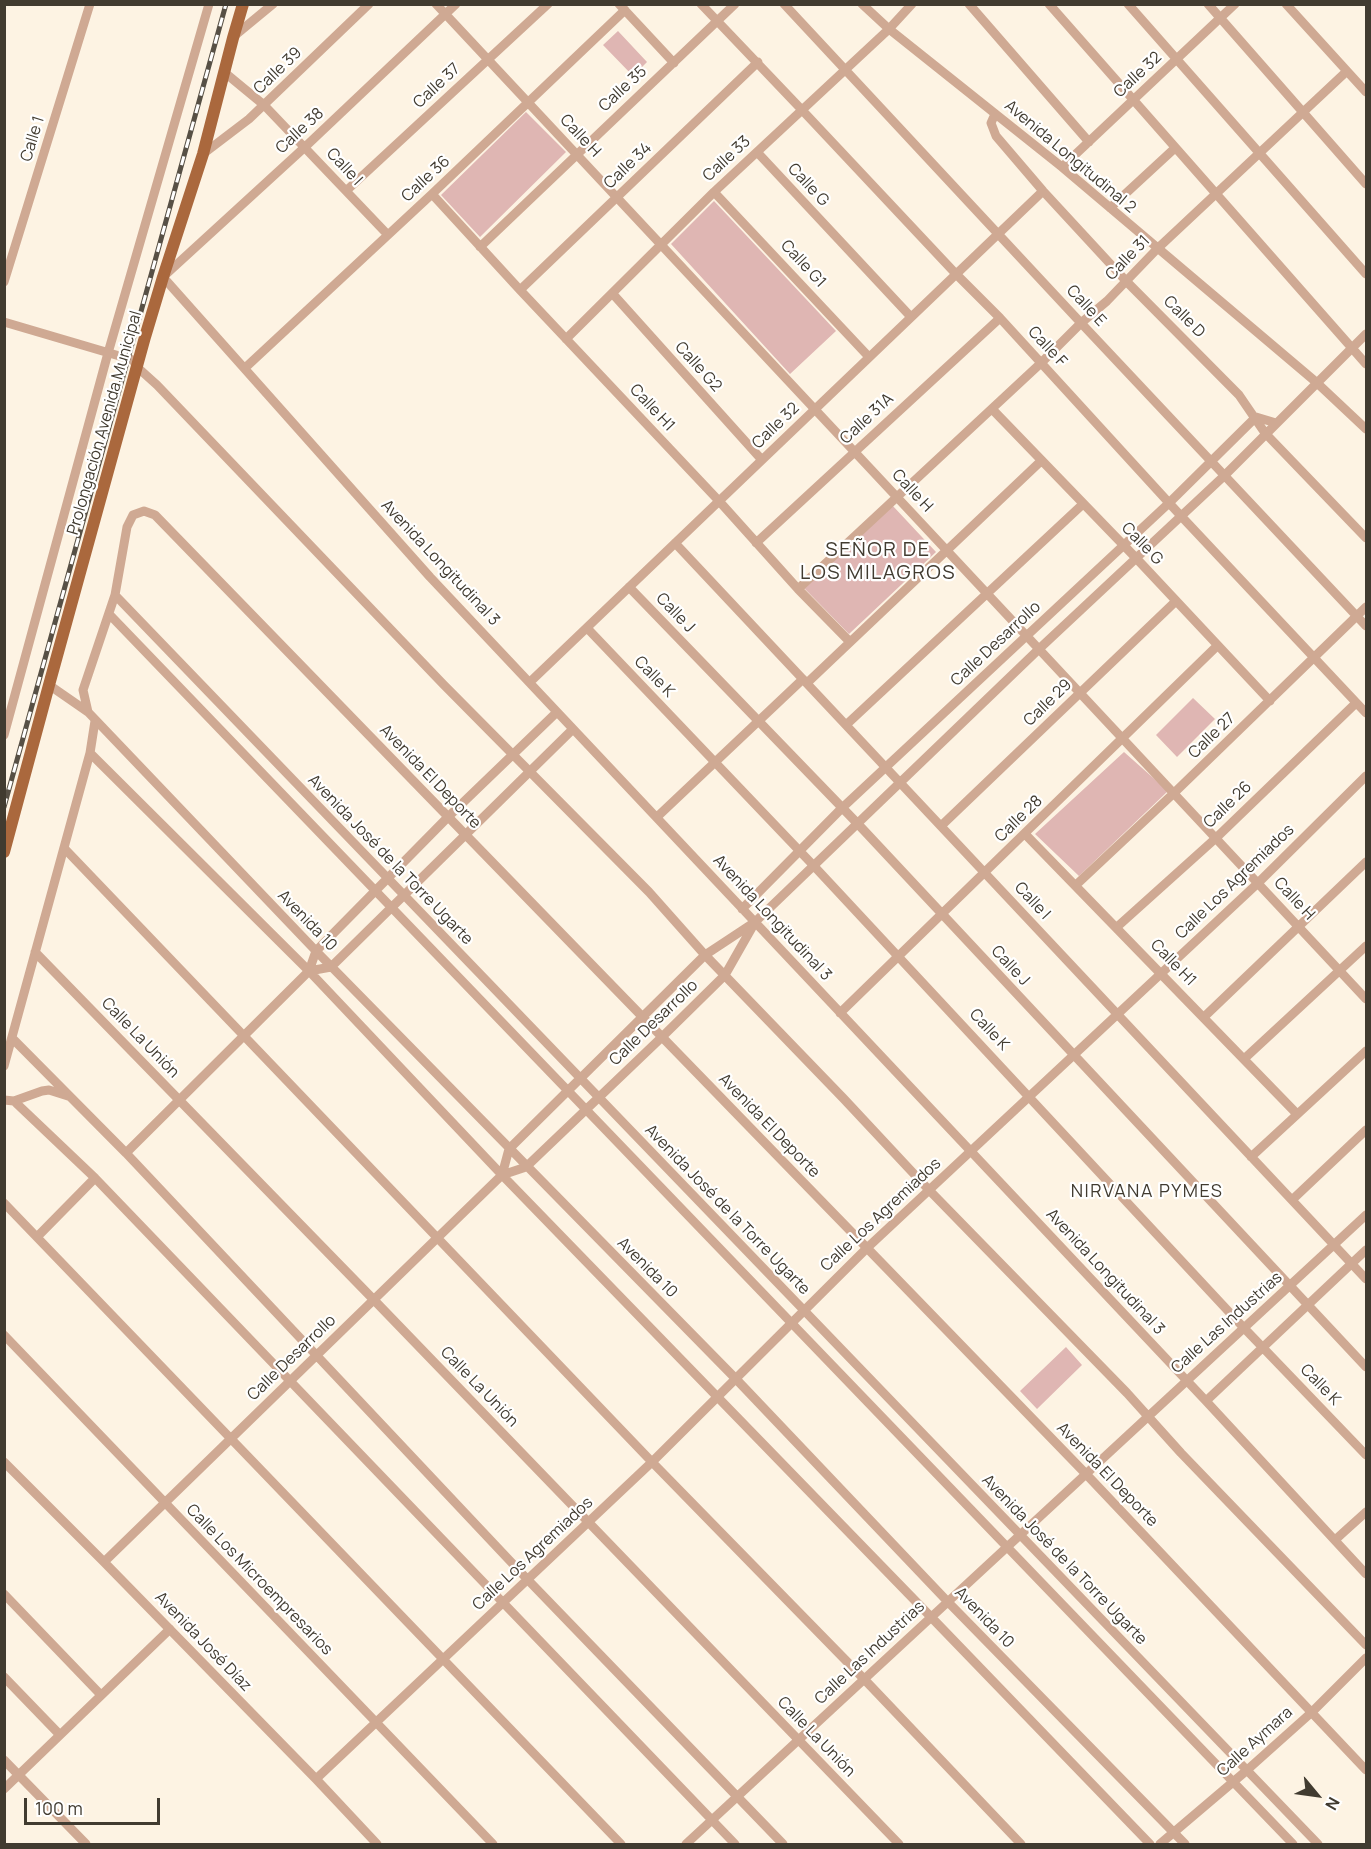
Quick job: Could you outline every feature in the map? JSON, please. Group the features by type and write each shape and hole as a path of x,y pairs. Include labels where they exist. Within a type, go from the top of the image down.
{"main road":[{"name":"Prolongación Avenida Municipal","path":"4,852 137,367 202,154 243,4"}],"street":[{"name":"Calle 1","path":"4,282 90,4"},
{"name":"Prolongación Avenida Municipal","path":"5,731 108,353 208,4"},
{"path":"233,38 273,4"},
{"name":"Calle 39","path":"202,154 249,119 369,4"},
{"name":"Calle H","path":"436,4 1366,999"},
{"name":"Calle 38","path":"163,277 456,4"},
{"name":"Calle 37","path":"346,191 548,4"},
{"name":"Calle F","path":"701,4 999,318 1366,713"},
{"name":"Calle 35","path":"480,247 735,4"},
{"name":"Calle E","path":"784,4 1366,626"},
{"name":"Avenida Longitudinal 2","path":"862,4 889,29 1062,167 1316,382 1366,429"},
{"name":"Calle 33","path":"566,339 714,192 889,29 912,4"},
{"path":"969,4 1089,142"},
{"path":"1049,4 1366,364"},
{"path":"1128,4 1366,274"},
{"path":"1208,4 1366,184"},
{"name":"Calle 32","path":"1062,167 1235,4"},
{"path":"1286,4 1366,92"},
{"path":"622,7 674,63"},
{"name":"Calle 36","path":"245,368 432,194 622,7"},
{"name":"Calle 34","path":"520,290 758,62"},
{"name":"Calle 31","path":"798,589 1127,282 1158,249 1347,71"},
{"name":"Calle I","path":"224,72 264,105 388,235"},
{"name":"Calle D","path":"995,114 992,123 996,136 1043,191 1127,282 1239,395 1265,433 1366,538"},
{"path":"1110,208 1175,148"},
{"name":"Calle G","path":"757,152 911,317"},
{"name":"Calle 32","path":"530,682 1043,191"},
{"name":"Calle G1","path":"714,192 869,357"},
{"name":"Calle H1","path":"432,194 719,501 798,589 850,642"},
{"name":"Avenida Longitudinal 3","path":"163,277 430,577 1187,1380 1366,1574"},
{"name":"Calle G2","path":"612,293 762,460"},
{"name":"Calle 31A","path":"756,543 999,318"},
{"path":"4,322 133,360 137,367 157,385 512,754 649,892 724,975 1366,1645"},
{"name":"Calle Desarrollo","path":"509,1149 705,955 755,922 1039,649 1224,476 1366,334"},
{"name":"Calle G","path":"992,409 1270,701"},
{"path":"1256,417 1276,423"},
{"name":"Calle Desarrollo","path":"742,909 842,808 1124,546 1256,417"},
{"path":"657,818 758,721 850,642 1041,461"},
{"path":"846,725 1083,504"},
{"name":"Avenida El Deporte","path":"115,596 127,526 133,515 144,511 155,515 1086,1474 1366,1770"},
{"name":"Calle I","path":"675,543 1366,1279"},
{"name":"Calle J","path":"629,587 857,823 1366,1368"},
{"path":"88,712 83,690 115,596"},
{"name":"Avenida José de la Torre Ugarte","path":"115,596 1318,1845"},
{"name":"Calle 29","path":"941,826 1176,601"},
{"name":"Calle 27","path":"1076,885 1366,607"},
{"name":"Avenida José de la Torre Ugarte","path":"109,614 1293,1845"},
{"name":"Calle K","path":"587,628 1030,1095 1244,1328 1366,1455"},
{"name":"Calle 28","path":"840,1013 1217,646"},
{"name":"Avenida 10","path":"49,685 88,712 331,967 736,1379 948,1602 1185,1845"},
{"name":"Calle 26","path":"1118,927 1216,838 1356,703"},
{"path":"126,1153 309,971 316,951 448,817 557,712"},
{"path":"4,1066 90,753 95,721"},
{"path":"309,971 331,967 573,729"},
{"name":"Avenida 10","path":"90,753 309,971 502,1175 932,1617 1150,1845"},
{"name":"Calle Los Agremiados","path":"316,1779 652,1462 867,1248 1258,883 1366,776"},
{"name":"Calle H1","path":"1026,834 1298,1114"},
{"path":"64,848 1021,1845"},
{"path":"1204,1017 1366,862"},
{"name":"Calle Desarrollo","path":"104,1562 502,1175 526,1167 662,1037 724,975 755,922"},
{"path":"1245,1059 1366,946"},
{"name":"Calle La Unión","path":"35,952 899,1845"},
{"path":"12,1038 126,1153 528,1580 783,1845"},
{"path":"1251,1156 1366,1051"},
{"path":"9,1100 49,1090 70,1097"},
{"path":"9,1100 95,1178 735,1845"},
{"path":"1292,1200 1366,1130"},
{"path":"502,1175 509,1149"},
{"path":"37,1237 95,1178"},
{"path":"4,1203 621,1845"},
{"name":"Calle Las Industrias","path":"686,1845 1366,1215"},
{"path":"1206,1401 1366,1250"},
{"name":"Calle Los Microempresarios","path":"4,1335 493,1845"},
{"name":"Avenida José Díaz","path":"4,1462 170,1629 377,1845"},
{"path":"1335,1540 1366,1512"},
{"path":"4,1594 101,1695"},
{"path":"4,1789 170,1629"},
{"name":"Calle Aymara","path":"1160,1845 1312,1712 1366,1658"},
{"path":"4,1677 60,1735"},
{"path":"4,1760 86,1845"}],"shaded area":[{"path":"618,31 647,62 633,76 603,45"},
{"path":"526,112 566,152 480,237 441,195"},
{"path":"714,201 836,331 790,374 671,244"},
{"path":"892,505 936,552 849,634 804,588"},
{"path":"1193,698 1215,719 1177,757 1156,735"},
{"path":"1124,752 1168,791 1079,876 1035,834"},
{"path":"1066,1347 1082,1365 1037,1409 1020,1391"}],"railway":[{"path":"4,807 226,4"}],"district":[{"name":"SEÑOR DE LOS MILAGROS","path":"878,562"},
{"name":"NIRVANA PYMES","path":"1147,1192"}]}
